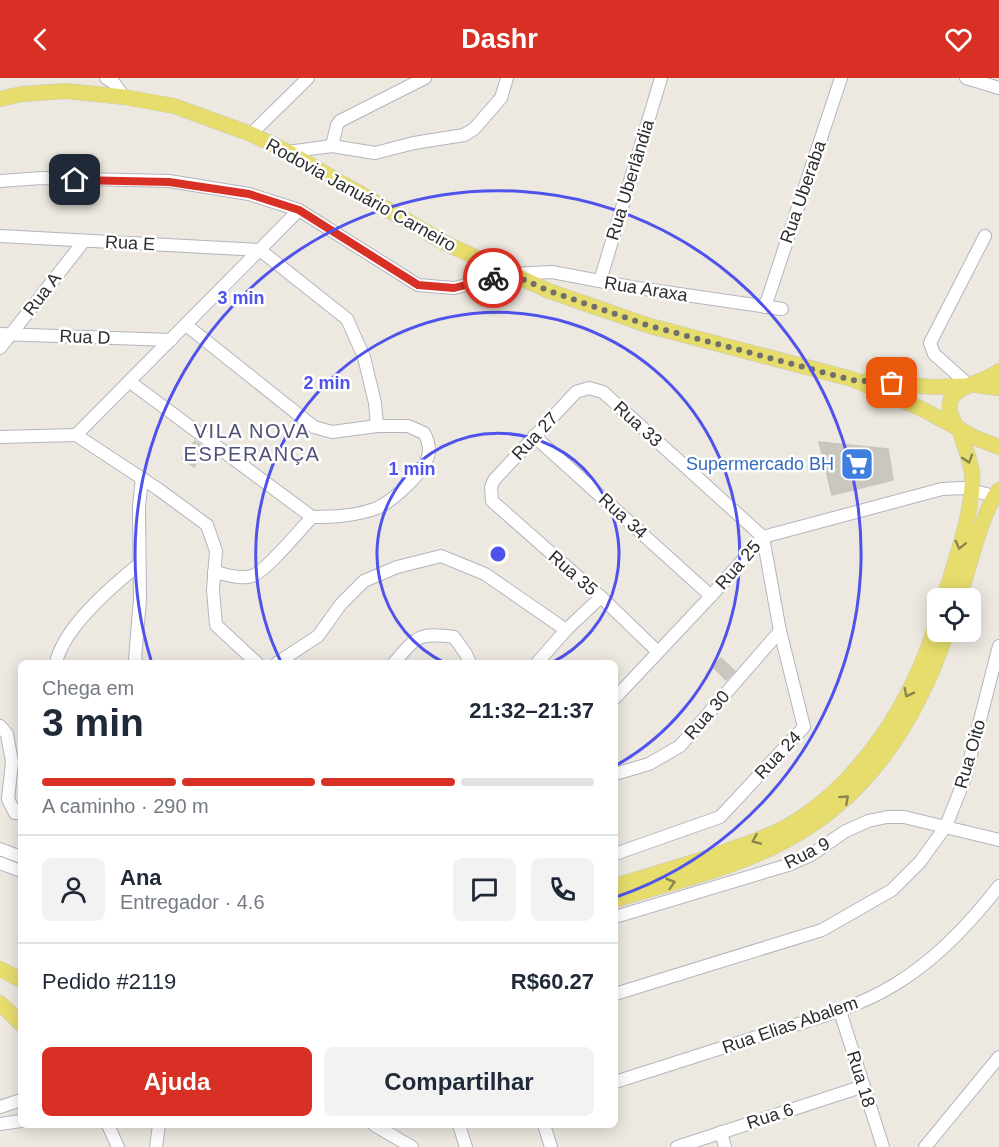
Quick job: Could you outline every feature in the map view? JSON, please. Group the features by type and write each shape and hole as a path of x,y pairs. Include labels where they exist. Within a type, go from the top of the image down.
{"main road":[{"name":"Rodovia Januário Carneiro","path":"0,99 22,94 66,91 124,97 174,106 251,134 288,152 447,244 549,291 650,326 852,380 922,409 999,447"},
{"path":"947,588 960,547 972,490 970,463 949,407 952,396 999,371"},
{"name":"Rodovia Januário Carneiro","path":"852,380 933,387 999,388"},
{"path":"962,588 980,530 997,493"},
{"path":"618,885 752,842 788,826 827,797 863,762 885,733 921,668 930,642"},
{"path":"618,899 732,864 779,844 847,799 879,763 900,734 919,701 943,642"},
{"path":"0,969 18,978"},
{"path":"0,1003 18,1021"}],"street":[{"path":"106,78 114,83 124,97"},
{"path":"251,134 308,78"},
{"path":"332,146 340,121 425,78"},
{"path":"288,152 332,146 375,153 414,143 464,135 474,129 501,98 507,78"},
{"name":"Rua Uberlândia","path":"600,281 661,78"},
{"name":"Rua Uberaba","path":"765,307 841,78"},
{"path":"966,78 999,88"},
{"name":"Rua Araxa","path":"0,181 42,178 169,182 249,194 299,210 418,285 454,288 511,274 552,272 782,309"},
{"path":"76,435 299,210"},
{"name":"Rua E","path":"0,236 260,250"},
{"path":"968,386 934,354 930,343 985,236"},
{"name":"Rua A","path":"0,348 5,334 84,241"},
{"path":"260,250 315,291 347,319 364,357 375,403 377,426"},
{"path":"130,382 312,517 356,514 378,507 404,489 420,470 429,453 424,433 408,426 377,426 332,432 314,427 186,325"},
{"name":"Rua D","path":"5,334 171,340"},
{"name":"Rua 27","path":"490,494 494,480 534,435 576,392 590,388"},
{"name":"Rua 33","path":"590,388 603,392 763,537"},
{"path":"0,437 76,435 142,478 207,525 216,551 213,590 216,625 254,660"},
{"name":"Rua 34","path":"534,435 711,596"},
{"path":"136,660 140,599 138,565 142,478"},
{"name":"Rua 25","path":"618,695 763,537 942,489 963,488 997,493"},
{"name":"Rua 35","path":"490,494 495,506 601,597 658,652"},
{"path":"214,572 240,577 253,576 264,568 312,517"},
{"name":"Rua 24","path":"618,853 720,817 804,727 780,631 763,537"},
{"path":"282,660 318,636 341,604 364,581 397,567 441,556 485,574 566,630"},
{"path":"57,660 66,638 105,593 138,565"},
{"path":"540,660 566,630 601,597"},
{"name":"Rua 30","path":"618,773 649,764 680,746 780,631"},
{"path":"397,660 420,636 428,634 454,637 469,660"},
{"name":"Rua Oito","path":"618,993 822,930 892,890 920,862 946,826 965,778 999,646"},
{"path":"0,726 7,734 12,762 8,799 15,813 18,813"},
{"name":"Rua 9","path":"618,916 788,865 811,855 844,832 868,821 904,817 999,840"},
{"path":"0,849 18,856"},
{"path":"0,863 18,870"},
{"name":"Rua Elias Abalem","path":"618,1081 840,1011 893,986 925,963 965,927 999,886"},
{"name":"Rua 18","path":"840,1011 883,1147"},
{"path":"925,1147 999,1057"},
{"name":"Rua 6","path":"677,1147 864,1086"},
{"path":"0,1107 18,1101"},
{"path":"0,1124 18,1121"},
{"path":"109,1128 118,1147"},
{"path":"156,1147 159,1128"},
{"path":"379,1128 412,1147"},
{"path":"460,1128 466,1147"},
{"path":"545,1128 551,1147"},
{"path":"721,1132 725,1147"}],"building":[{"path":"195,441 207,450 194,467 182,458"},
{"name":"Supermercado BH","path":"819,442 888,449 893,480 832,495"},
{"path":"721,658 735,671 726,680 713,667"}],"way so far":[{"path":"493,278 511,274 549,291 650,326 852,380 892,383"}],"place":[{"name":"Supermercado BH","path":"857,464"}],"district":[{"name":"VILA NOVA ESPERANÇA","path":"252,442"}],"route":[{"path":"75,180 169,182 249,194 299,210 418,285 454,288 493,278"}]}
